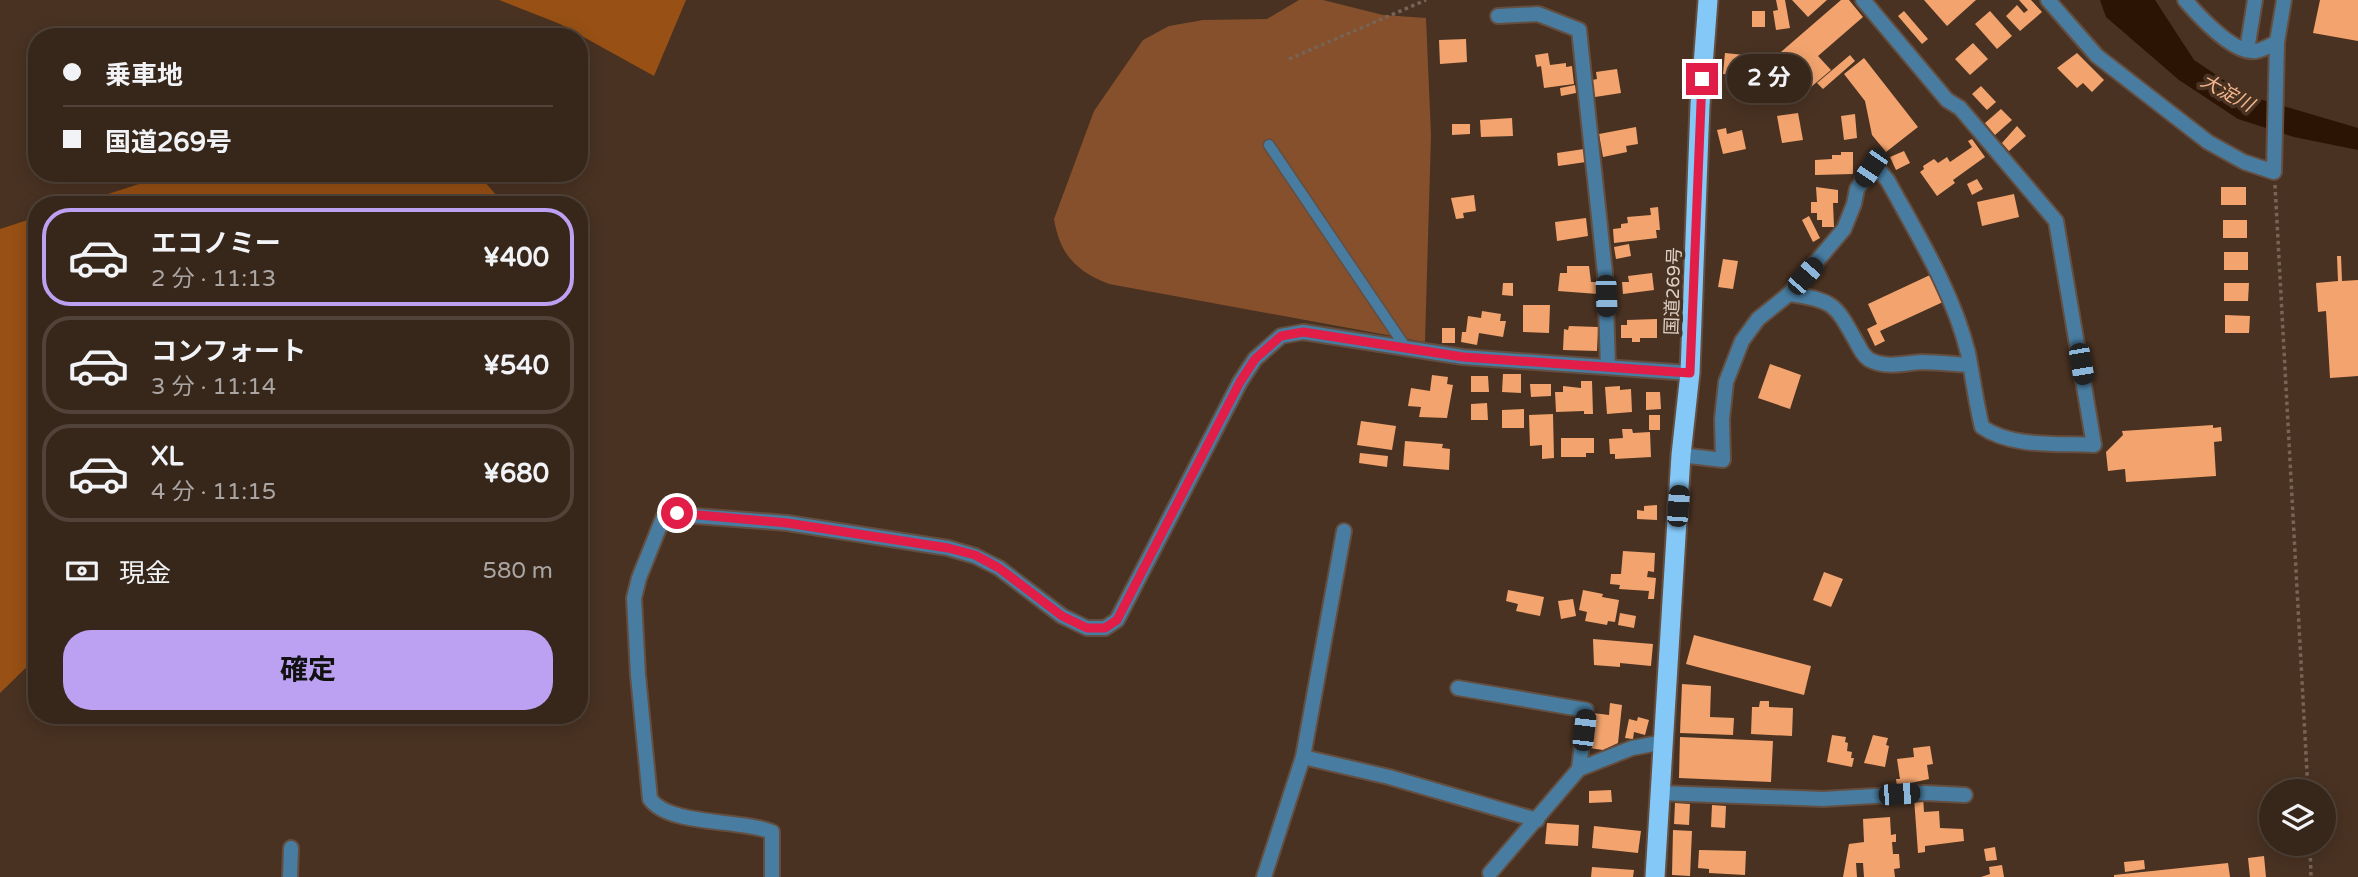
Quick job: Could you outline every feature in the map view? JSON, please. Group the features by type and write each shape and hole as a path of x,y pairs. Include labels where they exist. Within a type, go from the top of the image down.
{"highway":[{"name":"国道269号","path":"1656,877 1681,455 1690,373 1700,105 1708,0"}],"street":[{"path":"1681,455 1723,460 1721,419 1726,383 1742,341 1758,319 1789,294 1844,229 1857,189 1871,168 1878,169 1888,181 1943,283 1968,352 1982,427 1994,435 2017,440 2094,445 2056,221 1961,108 1947,100 1863,0"},
{"path":"2048,0 2097,56 2208,142 2245,162 2274,172 2277,47 2284,0"},
{"path":"2185,0 2204,21 2238,48 2256,51 2277,47"},
{"path":"2247,50 2255,0"},
{"path":"1498,16 1538,14 1579,30 1604,260 1608,367"},
{"path":"1789,294 1814,297 1829,303 1840,312 1860,349 1870,361 1890,365 1922,362 1970,365"},
{"path":"772,877 772,832 671,814 650,799 638,675 635,598 639,578 663,518 669,513 787,523 948,548 975,555 999,568 1062,616 1087,628 1105,628 1117,620 1240,382 1255,359 1281,336 1303,332 1463,357 1690,373"},
{"path":"1264,877 1303,757 1344,531"},
{"path":"1458,688 1586,710 1579,769"},
{"path":"1490,873 1579,769 1632,748 1664,742"},
{"path":"1303,757 1389,777 1537,820"},
{"path":"1660,793 1822,799 1925,793 1965,795"},
{"path":"290,877 291,848"}],"lane":[{"path":"1269,145 1406,348"}],"path":[{"path":"1289,59 1426,0"},
{"path":"2274,172 2307,779"},
{"path":"2310,856 2311,877"}],"shaded area":[{"path":"499,0 686,0 654,76 588,39 588,28 567,28"},
{"path":"1299,0 1323,0 1383,15 1426,18 1431,135 1425,342 1109,284 1079,267 1060,243 1054,219 1094,111 1143,40 1169,26 1203,20 1267,19"},
{"path":"145,182 485,182 497,196 102,196"},
{"path":"28,220 28,666 0,693 0,229"}],"water":[{"name":"大淀川","path":"2100,0 2155,0 2194,60 2246,95 2358,128 2358,150 2294,137 2238,119 2179,80 2106,17"}],"building":[{"path":"1776,0 1785,0 1790,28 1776,30 1773,11 1778,10"},
{"path":"1792,0 1827,0 1808,17"},
{"path":"1841,0 1849,0 1863,17 1818,56 1831,70 1811,87 1776,79 1774,58"},
{"path":"1924,0 1976,0 1947,26"},
{"path":"2019,0 2031,0 2042,12 2020,31 2006,16 2017,5 2024,13 2028,10"},
{"path":"2320,0 2358,0 2358,41 2313,33"},
{"path":"1752,11 1765,11 1765,27 1752,27"},
{"path":"1904,11 1928,39 1922,44 1898,16"},
{"path":"1990,11 2012,36 1997,49 1975,24"},
{"path":"1466,39 1467,62 1440,64 1439,40"},
{"path":"1973,43 1988,59 1970,75 1955,59"},
{"path":"1548,53 1550,65 1566,63 1566,67 1572,66 1574,84 1544,88 1541,66 1537,67 1535,55"},
{"path":"1725,53 1754,56 1752,77 1723,74"},
{"path":"2077,53 2104,80 2092,92 2083,83 2077,88 2057,68"},
{"path":"1850,55 1855,61 1823,89 1817,83"},
{"path":"1864,58 1918,127 1886,152 1872,135 1865,101 1844,74"},
{"path":"1617,69 1621,93 1595,97 1592,80 1597,79 1596,72"},
{"path":"1575,85 1576,93 1561,96 1560,88"},
{"path":"1981,86 1996,102 1987,110 1972,94"},
{"path":"2001,109 2012,120 1995,135 1985,123"},
{"path":"1798,113 1803,140 1782,143 1777,116"},
{"path":"1855,114 1857,138 1844,140 1841,116"},
{"path":"1512,118 1513,136 1481,137 1480,120"},
{"path":"1452,124 1470,124 1470,134 1452,135"},
{"path":"2017,126 2026,136 2009,151 2002,143"},
{"path":"1636,127 1638,144 1626,146 1627,152 1603,157 1599,134"},
{"path":"1726,128 1727,134 1742,130 1746,149 1723,154 1717,130"},
{"path":"1972,139 1985,157 1953,180 1955,183 1937,196 1920,172 1924,169 1923,166 1934,159 1938,163 1947,157 1950,162 1972,147 1968,141"},
{"path":"1584,149 1586,162 1558,166 1557,153"},
{"path":"1904,151 1910,163 1896,170 1890,157"},
{"path":"1841,152 1853,152 1853,174 1815,175 1815,160 1832,159 1832,155 1841,155"},
{"path":"1977,179 1983,189 1972,195 1967,184"},
{"path":"1816,187 1838,190 1838,203 1833,203 1834,227 1822,227 1822,220 1817,220 1817,213 1811,213 1811,202 1817,202"},
{"path":"2221,187 2246,187 2246,205 2221,205"},
{"path":"2014,194 2019,217 1982,226 1977,202"},
{"path":"1474,195 1476,211 1463,213 1464,218 1456,219 1451,198"},
{"path":"1658,207 1660,230 1656,230 1657,238 1614,243 1613,229 1628,223 1627,217 1651,215 1650,208"},
{"path":"1809,216 1820,238 1813,242 1802,220"},
{"path":"1586,218 1588,236 1557,241 1555,222"},
{"path":"2223,220 2247,220 2247,238 2223,238"},
{"path":"1629,244 1631,256 1616,259 1614,247"},
{"path":"2224,252 2248,252 2248,270 2224,270"},
{"path":"2337,256 2341,256 2342,281 2358,280 2358,376 2330,378 2326,311 2318,312 2316,283 2338,281"},
{"path":"1723,259 1738,261 1733,289 1718,287"},
{"path":"1567,266 1589,266 1591,282 1599,282 1598,294 1558,291 1560,273 1567,273"},
{"path":"1652,273 1654,290 1623,294 1622,282 1629,282 1628,276"},
{"path":"1930,275 1943,302 1880,331 1885,341 1875,346 1867,329 1877,324 1868,304"},
{"path":"1503,283 1513,283 1513,296 1502,295"},
{"path":"2224,283 2249,283 2248,301 2224,301"},
{"path":"1523,305 1550,305 1549,333 1523,332"},
{"path":"1482,311 1501,314 1500,321 1506,321 1503,337 1479,333 1477,345 1461,342 1462,332 1466,332 1468,316 1481,318"},
{"path":"2225,315 2250,316 2249,333 2225,333"},
{"path":"1657,319 1657,338 1640,338 1640,342 1632,342 1632,338 1621,338 1621,325 1627,325 1627,320"},
{"path":"1569,326 1598,327 1597,351 1563,350 1564,329 1568,330"},
{"path":"1442,328 1455,328 1455,343 1442,343"},
{"path":"1770,364 1801,375 1790,409 1758,398"},
{"path":"1503,374 1521,374 1521,393 1502,392"},
{"path":"1432,375 1448,377 1447,384 1453,385 1447,418 1419,417 1421,407 1408,406 1411,388 1430,391"},
{"path":"1471,376 1488,376 1489,392 1471,392"},
{"path":"1581,381 1592,381 1593,414 1584,414 1584,411 1556,412 1555,392 1563,392 1563,386 1581,388"},
{"path":"1530,384 1551,384 1551,396 1531,397"},
{"path":"1620,386 1620,390 1631,389 1632,412 1607,414 1605,387"},
{"path":"1646,392 1660,392 1661,409 1646,410"},
{"path":"1487,403 1488,420 1471,420 1471,404"},
{"path":"1524,409 1524,428 1502,428 1502,410"},
{"path":"1553,414 1554,458 1542,459 1542,445 1530,446 1529,415"},
{"path":"1649,415 1660,415 1660,430 1649,430"},
{"path":"1361,421 1396,426 1392,450 1357,445"},
{"path":"2213,425 2213,428 2221,427 2222,441 2214,442 2216,476 2126,482 2125,469 2108,471 2106,452 2123,435 2122,431"},
{"path":"1622,429 1632,429 1633,433 1650,432 1651,457 1615,459 1615,454 1610,454 1609,439 1623,438"},
{"path":"1561,438 1594,438 1594,453 1586,453 1586,457 1561,457"},
{"path":"1405,441 1443,444 1442,448 1450,449 1449,470 1403,466"},
{"path":"1360,453 1388,456 1387,467 1359,463"},
{"path":"1657,505 1657,520 1637,519 1637,510 1644,511 1644,506"},
{"path":"1623,551 1655,553 1654,572 1648,571 1647,577 1656,578 1654,599 1648,599 1649,591 1619,589 1620,585 1610,584 1611,574 1621,574"},
{"path":"1824,572 1843,579 1831,607 1813,600"},
{"path":"1508,590 1544,597 1540,616 1516,611 1518,604 1506,601"},
{"path":"1583,590 1619,600 1615,622 1608,621 1607,625 1585,621 1587,612 1579,610"},
{"path":"1573,599 1576,616 1561,619 1558,601"},
{"path":"1620,613 1636,616 1634,628 1618,625"},
{"path":"1694,635 1811,666 1804,695 1686,664"},
{"path":"1593,639 1653,644 1651,666 1620,663 1620,667 1594,665"},
{"path":"1682,684 1711,686 1710,717 1734,718 1733,735 1680,733"},
{"path":"1760,701 1769,701 1769,707 1793,708 1792,736 1751,734 1752,707 1759,707"},
{"path":"1610,703 1622,705 1618,743 1603,750 1590,748 1593,713 1609,715"},
{"path":"1638,717 1649,720 1645,735 1634,732 1633,739 1625,738 1629,719 1637,721"},
{"path":"1832,735 1846,737 1847,751 1852,752 1851,758 1854,758 1852,767 1827,762"},
{"path":"1873,735 1888,738 1885,767 1864,763"},
{"path":"1680,737 1773,741 1771,782 1679,778"},
{"path":"1930,746 1933,764 1927,765 1929,779 1897,786 1896,779 1900,779 1897,759 1914,757 1913,748"},
{"path":"1611,790 1612,802 1589,803 1589,791"},
{"path":"1923,797 1924,812 1939,811 1940,828 1963,829 1964,841 1925,846 1925,852 1918,853 1914,798"},
{"path":"1675,803 1690,804 1689,825 1674,824"},
{"path":"1712,805 1726,806 1725,828 1711,827"},
{"path":"1890,817 1891,835 1896,834 1896,842 1892,842 1893,854 1899,854 1900,868 1894,869 1895,877 1864,877 1863,863 1856,863 1857,877 1843,877 1849,844 1864,842 1863,819"},
{"path":"1547,823 1579,825 1578,846 1545,844"},
{"path":"1594,826 1641,831 1638,853 1592,848"},
{"path":"1673,830 1692,831 1690,876 1672,875"},
{"path":"1995,847 1997,860 1986,861 1984,849"},
{"path":"1699,850 1746,851 1745,875 1709,873 1709,869 1698,868"},
{"path":"2264,856 2266,877 2250,877 2248,858"},
{"path":"2144,860 2145,869 2125,872 2124,862"},
{"path":"2228,863 2230,877 2114,877 2114,875"},
{"path":"2002,865 2004,877 1981,877 1990,874 1989,867"},
{"path":"1592,867 1634,870 1633,877 1591,877"}],"route":[{"path":"677,513 787,523 948,548 975,555 1026,586 1062,616 1087,628 1105,628 1117,620 1240,382 1255,359 1281,336 1303,332 1329,334 1463,357 1690,373 1702,79"}]}
